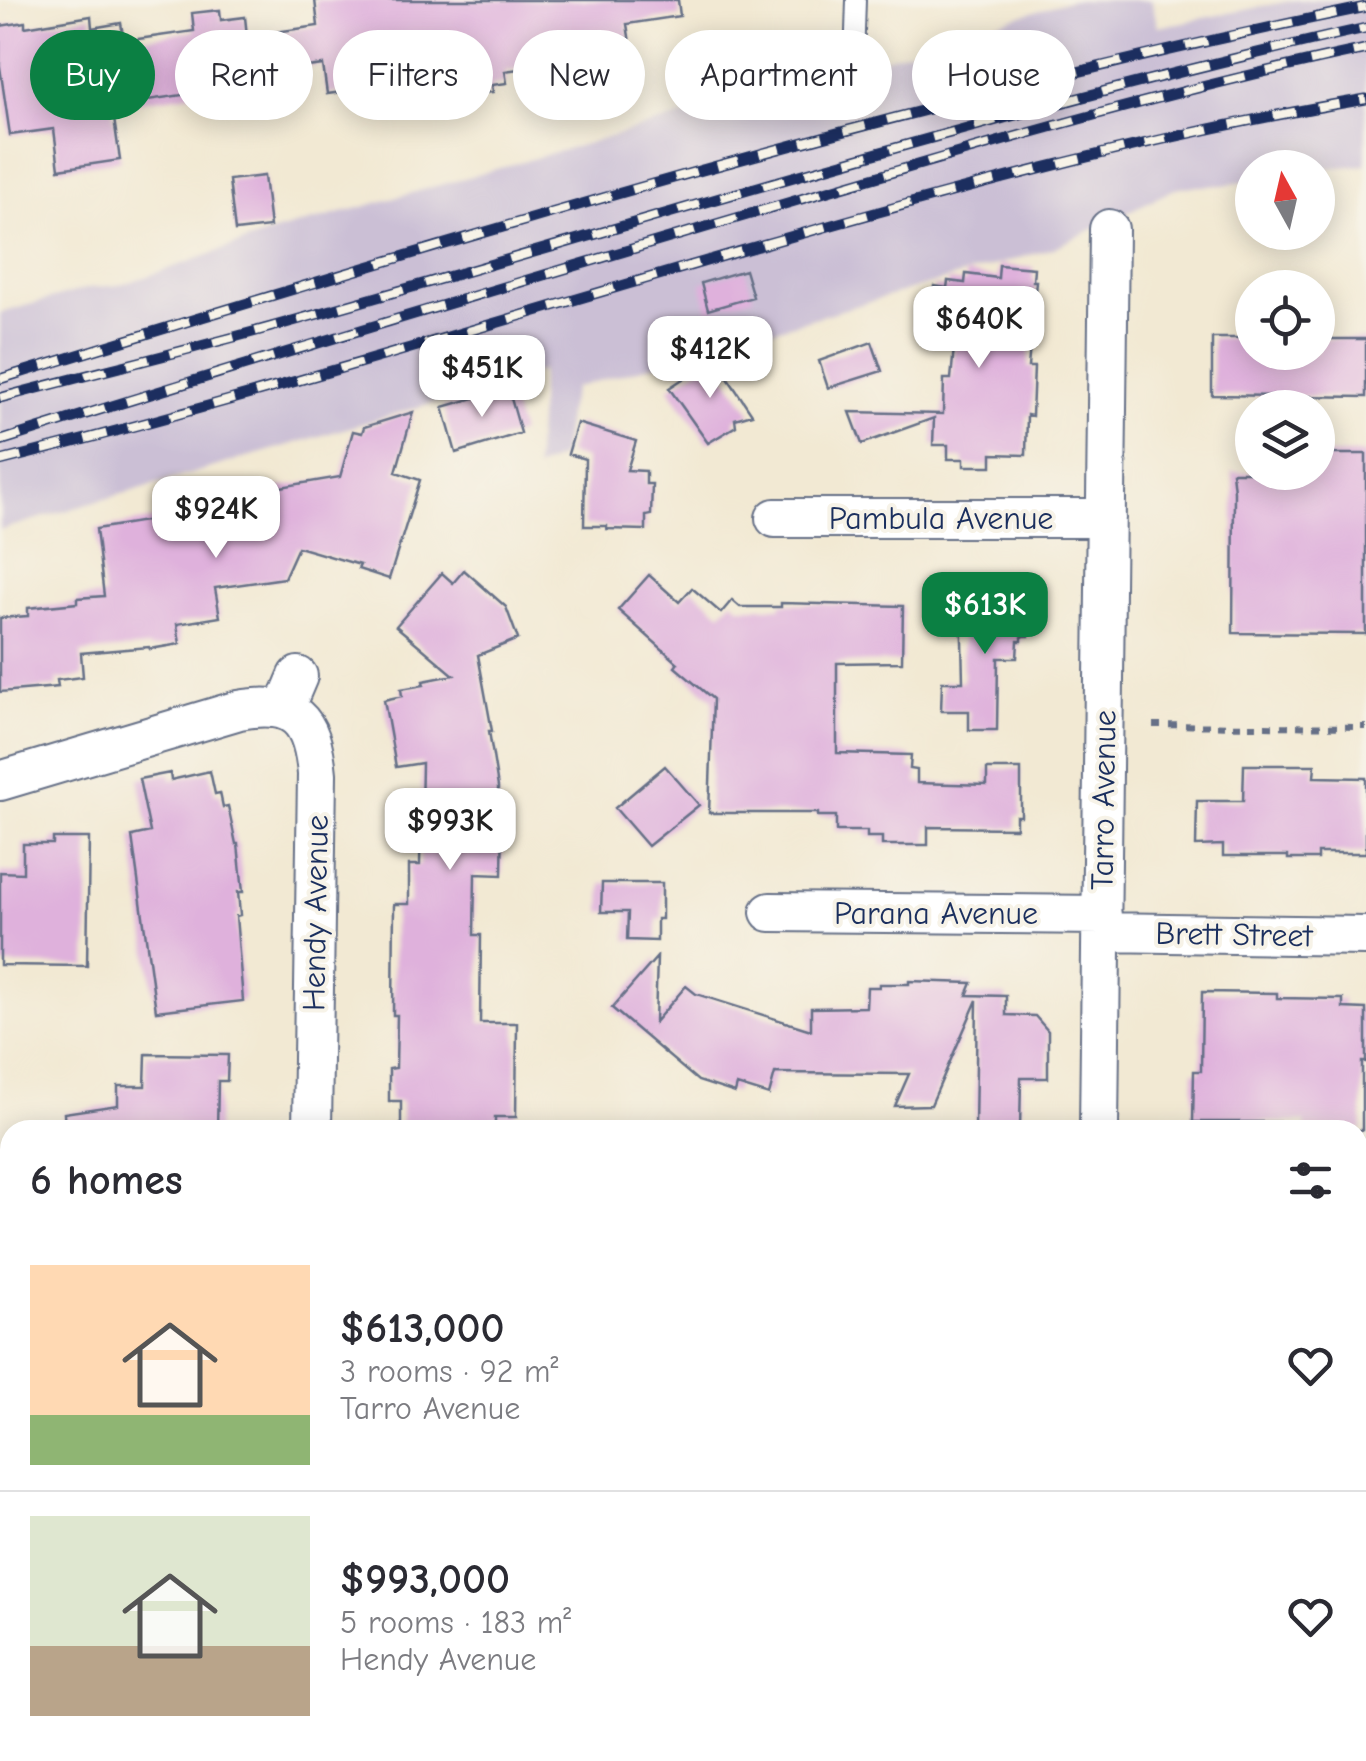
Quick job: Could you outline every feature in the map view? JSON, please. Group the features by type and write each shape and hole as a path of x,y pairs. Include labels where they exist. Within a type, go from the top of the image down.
{"street":[{"name":"Tarro Avenue","path":"1100,1120 1109,229"},
{"name":"Pambula Avenue","path":"775,518 1106,518"},
{"name":"Hendy Avenue","path":"0,781 239,710 274,706 291,693 298,718 309,732 317,774 312,1120"},
{"name":"Parana Avenue","path":"770,912 1102,924"},
{"name":"Brett Street","path":"1102,924 1366,936"}],"lane":[{"path":"855,30 856,0"}],"path":[{"path":"1153,725 1366,727"}],"shaded area":[{"path":"1071,0 1151,0 1158,27 1295,0 1366,0 1366,165 1335,168 1335,150 1235,150 1235,183 1179,187 1054,248 574,388 561,457 535,469 541,371 0,530 0,313 89,288 119,285 274,232 669,120 892,120 892,56 912,50 912,120 1075,120 1075,30 975,30"}],"building":[{"path":"315,0 678,0 680,16 627,24 628,30 513,30 513,70 505,71 507,83 493,85 493,30 333,30 333,93 327,94 323,65 313,66 313,30 290,30 318,26"},
{"path":"220,10 221,20 245,17 246,30 194,30 192,13"},
{"path":"91,16 92,28 121,23 122,30 30,30 30,120 114,120 120,160 59,169 54,129 10,135 0,67 0,26 25,22 25,27"},
{"path":"175,34 175,96 155,99 155,37"},
{"path":"264,176 270,227 235,231 229,180"},
{"path":"999,265 1034,268 1036,281 1028,367 1034,367 1032,416 1027,415 1026,455 992,454 992,466 964,466 964,459 948,459 948,445 933,445 934,418 862,444 850,412 943,414 944,379 951,379 957,316 931,314 934,286 947,288 948,281 965,283 966,274 998,278"},
{"path":"745,270 753,297 708,310 701,283"},
{"path":"1212,338 1235,338 1235,370 1335,370 1335,339 1366,339 1366,397 1335,397 1335,390 1235,390 1235,395 1212,395"},
{"path":"872,342 882,371 828,388 819,361"},
{"path":"712,360 752,414 735,419 736,426 708,443 669,388"},
{"path":"508,388 521,433 456,453 443,407"},
{"path":"413,412 396,472 420,480 389,579 358,569 360,565 298,547 284,578 215,588 220,617 177,624 180,644 81,653 83,677 57,680 58,687 0,692 0,618 28,616 28,608 104,596 96,529 249,504 251,492 340,477 353,431 362,433 364,427"},
{"path":"577,423 636,441 627,470 646,471 646,484 652,484 651,515 646,516 646,530 584,526 585,459 568,454"},
{"path":"1335,454 1366,454 1366,634 1233,633 1232,472 1235,490 1335,490"},
{"path":"464,570 506,607 518,639 478,655 492,731 498,817 503,817 502,875 475,874 474,935 481,935 480,1023 517,1023 516,1117 401,1120 401,1101 389,1101 389,1069 396,1068 394,904 409,904 409,865 420,865 422,763 396,767 384,700 402,696 401,689 424,685 423,681 454,675 396,626 442,573 453,583"},
{"path":"649,575 679,602 692,588 721,613 732,600 740,607 781,607 781,603 903,606 902,662 837,663 837,753 911,755 910,769 917,770 917,783 987,785 987,769 1021,769 1021,816 1016,816 1016,828 928,827 928,845 882,845 882,837 867,837 867,831 836,831 836,816 709,813 713,699 618,610"},
{"path":"961,599 1030,602 1029,636 1018,641 1017,658 998,658 997,730 969,730 969,711 941,711 942,682 963,682"},
{"path":"1244,765 1315,765 1314,777 1366,778 1366,853 1318,853 1318,859 1288,859 1223,856 1223,845 1196,846 1197,801 1243,801"},
{"path":"665,766 699,805 648,846 615,808"},
{"path":"210,771 215,794 220,793 223,807 228,806 238,844 243,892 238,892 240,915 236,916 243,1001 156,1011 132,836 150,832 139,779 170,773 171,780"},
{"path":"53,838 89,838 87,966 0,965 0,872 23,873 23,844 53,844"},
{"path":"602,883 662,883 662,919 657,919 657,941 627,940 628,912 601,912"},
{"path":"657,957 655,1022 686,986 696,994 811,1030 811,1008 866,1007 867,987 909,981 972,983 967,995 1006,996 1006,1015 1035,1016 1048,1031 1048,1078 1021,1078 1020,1120 975,1120 977,1000 931,1105 895,1106 909,1074 775,1073 769,1095 737,1085 735,1093 698,1081 612,1008"},
{"path":"1202,992 1343,999 1343,1008 1366,1009 1362,1120 1193,1120 1194,1071 1201,1071"},
{"path":"146,1054 228,1055 227,1081 218,1081 217,1120 64,1120 64,1113 118,1105 118,1086 145,1086"}],"railway":[{"path":"0,379 679,176 1021,86 1366,7"},
{"path":"0,398 271,327 953,132 1366,28"},
{"path":"0,441 995,143 1142,102 1366,49"},
{"path":"0,461 274,387 965,188 1205,130 1366,99"}]}
